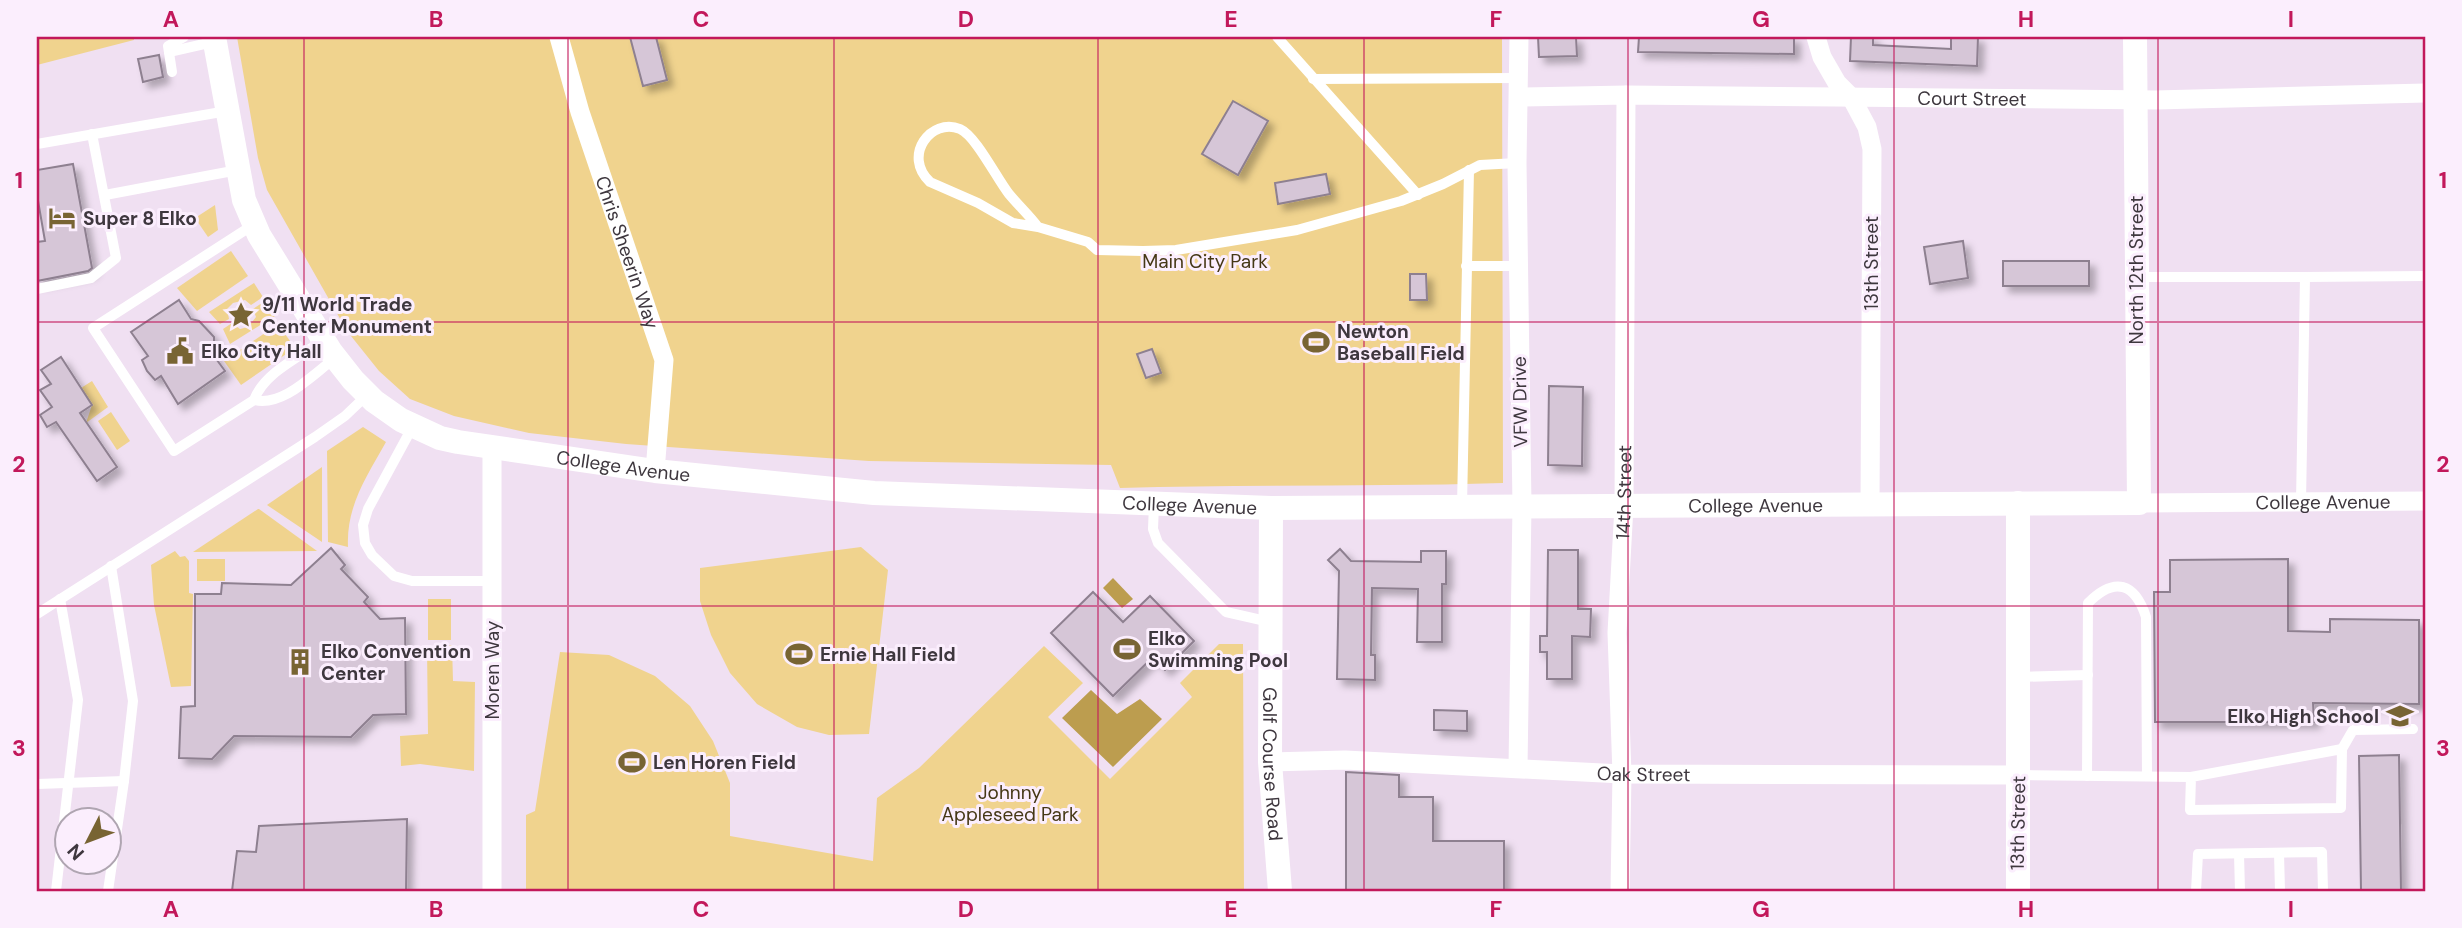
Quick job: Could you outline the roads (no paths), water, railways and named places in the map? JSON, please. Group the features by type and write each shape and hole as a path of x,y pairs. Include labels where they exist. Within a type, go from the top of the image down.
{"street":[{"name":"Chris Sheerin Way","path":"559,37 580,112 664,360 655,471"},
{"name":"VFW Drive","path":"1518,767 1522,506 1517,163 1519,37"},
{"name":"13th Street","path":"1816,37 1822,57 1837,83 1851,97 1867,127 1872,149 1870,504"},
{"name":"North 12th Street","path":"2135,37 2139,503"},
{"name":"College Avenue","path":"215,39 244,201 253,225 330,349 367,395 386,411 440,438 492,449 655,471 874,493 1271,508 2425,501"},
{"name":"Court Street","path":"1519,88 1626,94 2135,100 2425,93"},
{"name":"14th Street","path":"1620,891 1622,774 1617,633 1624,506 1626,94"},
{"name":"Moren Way","path":"492,449 492,891"},
{"name":"13th Street","path":"2018,503 2018,891"},
{"name":"Golf Course Road","path":"1271,508 1270,762 1280,891"},
{"name":"Oak Street","path":"1270,762 1345,760 1622,774 2019,775"}],"lane":[{"path":"172,72 168,46 184,37"},
{"path":"1277,37 1418,195"},
{"path":"169,52 215,39"},
{"path":"1313,79 1519,88"},
{"path":"37,144 228,111"},
{"path":"1038,227 1009,194 974,141 964,131 954,127 943,128 929,136 920,146 918,163 930,182 978,203 1013,223 1038,227 1088,242 1097,250 1176,250 1297,230 1418,195 1485,164 1517,163"},
{"path":"37,289 91,278 116,258 92,134"},
{"path":"105,195 238,170"},
{"path":"1462,506 1468,170"},
{"path":"253,225 93,328 174,451 254,400 258,389 267,380 330,349"},
{"path":"1466,266 1519,266"},
{"path":"2136,277 2425,276"},
{"path":"2301,502 2305,277"},
{"path":"254,400 267,402 279,399 330,349"},
{"path":"37,614 315,437 345,416 367,395"},
{"path":"413,426 364,518 363,536 369,550 389,572 400,579 492,581"},
{"path":"1154,503 1153,529 1158,543 1226,612 1270,622"},
{"path":"108,891 133,701 111,566"},
{"path":"2087,776 2088,603 2098,593 2113,587 2129,588 2140,598 2146,617 2147,776"},
{"path":"55,891 78,700 60,599"},
{"path":"2019,677 2088,675"},
{"path":"2190,777 2190,810 2341,808 2342,749 2353,730 2413,729"},
{"path":"2019,775 2190,777 2342,749"},
{"path":"37,784 124,781"},
{"path":"2196,891 2198,854 2322,852 2323,891"},
{"path":"2239,853 2240,891"},
{"path":"2279,853 2280,891"}],"place":[{"name":"Super 8 Elko","path":"62,218"},
{"name":"9/11 World Trade Center Monument","path":"241,315"},
{"name":"Newton Baseball Field","path":"1316,342"},
{"name":"Elko City Hall","path":"180,351"},
{"name":"Elko Swimming Pool","path":"1127,649"},
{"name":"Ernie Hall Field","path":"799,654"},
{"name":"Elko Convention Center","path":"300,662"},
{"name":"Elko High School","path":"2400,716"},
{"name":"Len Horen Field","path":"632,762"}],"park label":[{"name":"Main City Park","path":"1205,261"},
{"name":"Johnny Appleseed Park","path":"1010,803"}]}
